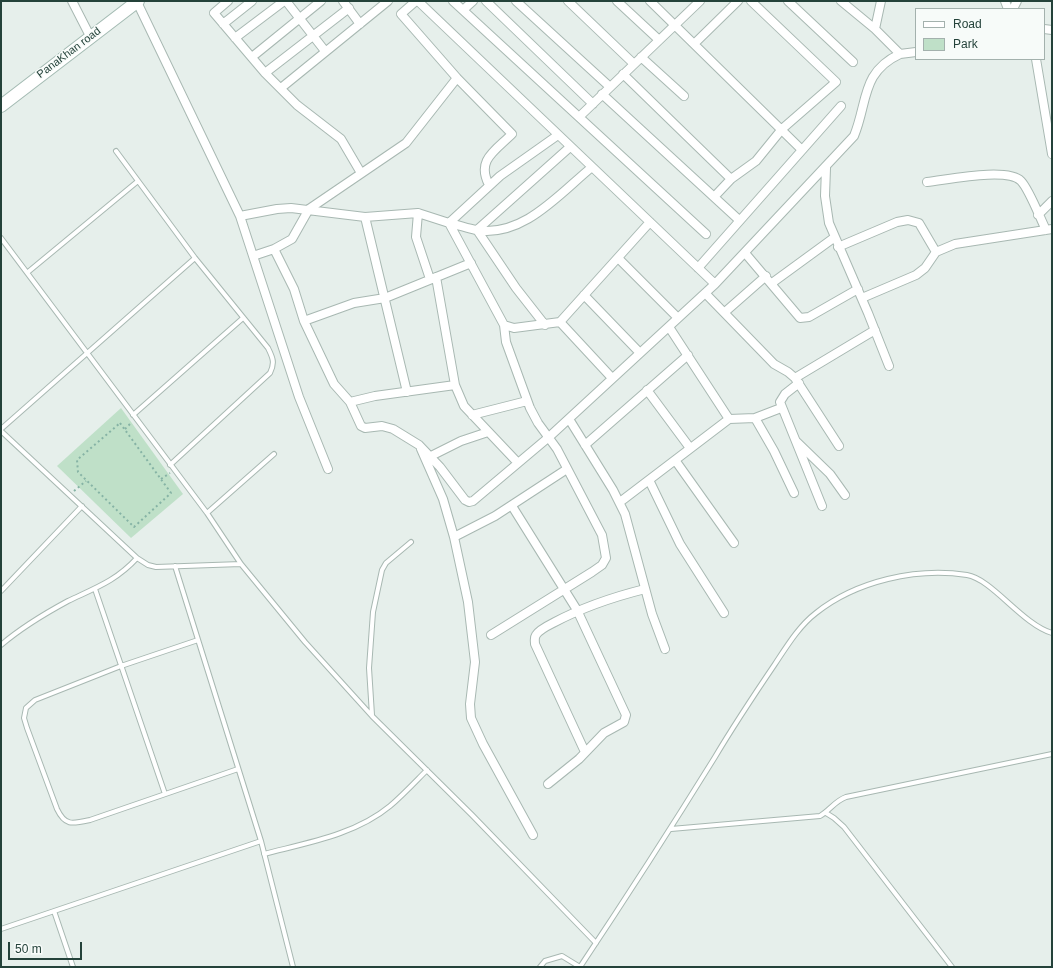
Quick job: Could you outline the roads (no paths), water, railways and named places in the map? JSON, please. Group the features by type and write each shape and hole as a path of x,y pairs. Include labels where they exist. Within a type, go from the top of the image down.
{"street":[{"path":"72,1 90,36"},
{"path":"237,12 227,1 214,13 266,73 297,105 341,139 361,173"},
{"path":"223,24 252,1"},
{"path":"235,38 285,1 325,51"},
{"path":"252,57 321,1"},
{"path":"343,1 360,24"},
{"path":"281,88 388,1"},
{"path":"489,185 483,171 485,164 512,134 458,78 401,14 417,1 715,284"},
{"path":"453,1 706,234"},
{"path":"463,10 473,1"},
{"path":"486,1 593,104"},
{"path":"516,1 610,87"},
{"path":"568,1 634,64"},
{"path":"617,1 659,40"},
{"path":"650,1 802,150"},
{"path":"578,117 700,1"},
{"path":"694,44 738,1"},
{"path":"714,198 731,179 756,161 782,129 836,82 751,1"},
{"path":"788,1 853,62"},
{"path":"841,1 875,29 900,54"},
{"path":"875,29 881,1"},
{"path":"137,2 240,216 299,397 328,469"},
{"name":"PanaKhan road","path":"1,106 90,36 137,2"},
{"path":"266,73 349,8"},
{"path":"274,249 294,289 304,321 334,384 350,402 365,428 382,426 393,428 419,445 431,456 460,495 469,502 479,496 549,437 715,284 826,168 854,136 859,124 866,90 872,78 889,60 900,54 915,52"},
{"path":"641,57 684,96"},
{"path":"1036,60 1052,154"},
{"path":"624,74 731,179"},
{"path":"253,256 274,249 292,239 309,209 406,143 458,78"},
{"path":"602,94 739,220"},
{"path":"698,268 841,106"},
{"path":"449,223 489,185 558,135"},
{"path":"477,230 570,147"},
{"path":"240,216 277,209 309,209 365,217 418,213 477,230 504,228 526,221 592,167"},
{"path":"826,168 826,210 838,247 862,298 889,366"},
{"path":"862,298 916,275 925,268 936,252 955,244 1049,230 1038,215 1021,181 1013,175 997,174 927,182"},
{"path":"1038,215 1052,201"},
{"path":"418,213 416,237 433,278 456,385 464,406 518,463"},
{"path":"365,217 407,392"},
{"path":"838,247 898,222 915,220 919,223 936,252"},
{"path":"504,324 514,328 560,322 650,222"},
{"path":"449,223 504,324 506,342 527,401 538,423 549,437 567,469 602,535 606,558 602,565 564,591 491,634"},
{"path":"477,230 516,288 545,324"},
{"path":"772,284 835,237"},
{"path":"745,253 800,318 809,317 858,289"},
{"path":"618,258 678,318"},
{"path":"304,321 354,303 385,298 471,263"},
{"path":"725,312 766,276"},
{"path":"705,293 774,364 788,372 797,380 839,446"},
{"path":"584,295 640,353"},
{"path":"560,322 612,378"},
{"path":"669,326 729,419"},
{"path":"822,506 781,408 781,398 797,380 875,330"},
{"path":"585,445 688,355"},
{"path":"350,402 375,396 456,385"},
{"path":"647,390 690,448"},
{"path":"472,415 527,401"},
{"path":"620,502 729,419 755,418 781,408"},
{"path":"755,418 774,451 794,493"},
{"path":"569,419 620,502 625,514 645,589 665,649"},
{"path":"431,456 461,441 488,432"},
{"path":"794,439 830,474 846,496"},
{"path":"419,445 443,498 454,537 468,602 473,639 474,662 470,704 471,718 483,744 533,835"},
{"path":"674,460 734,543"},
{"path":"454,537 512,506 567,469"},
{"path":"649,480 680,544 724,613"},
{"path":"512,506 577,610 626,715 624,722 604,733 585,752 548,784"},
{"path":"585,752 535,644 536,634 577,610 606,599 645,589"}],"lane":[{"path":"116,151 195,258 268,348 274,365 270,372 170,465"},
{"path":"28,272 138,181"},
{"path":"1,238 28,272 86,353 207,513 241,564 305,642 372,716 427,770 596,943"},
{"path":"195,258 86,353 1,430 137,558 148,565 156,567 241,564"},
{"path":"133,415 243,318"},
{"path":"207,513 274,454"},
{"path":"1,591 82,506"},
{"path":"372,716 369,668 374,605 382,570 386,563 411,542"},
{"path":"1,645 18,630 45,613 95,589 124,572 137,558"},
{"path":"175,566 261,841 294,967"},
{"path":"540,967 545,961 562,956 580,967 671,828 743,710 797,632 816,613 834,601 882,581 905,576 932,573 970,576 984,584 1036,626 1052,633"},
{"path":"95,589 165,794"},
{"path":"198,640 121,666 35,700 26,708 24,718 26,728 57,809 62,819 67,822 90,820 238,769"},
{"path":"671,828 820,816 826,813 834,802 846,797 1052,754"},
{"path":"264,854 332,836 352,828 389,806 427,770"},
{"path":"826,813 844,827 952,967"},
{"path":"1,929 261,841"},
{"path":"54,911 73,967"}]}
